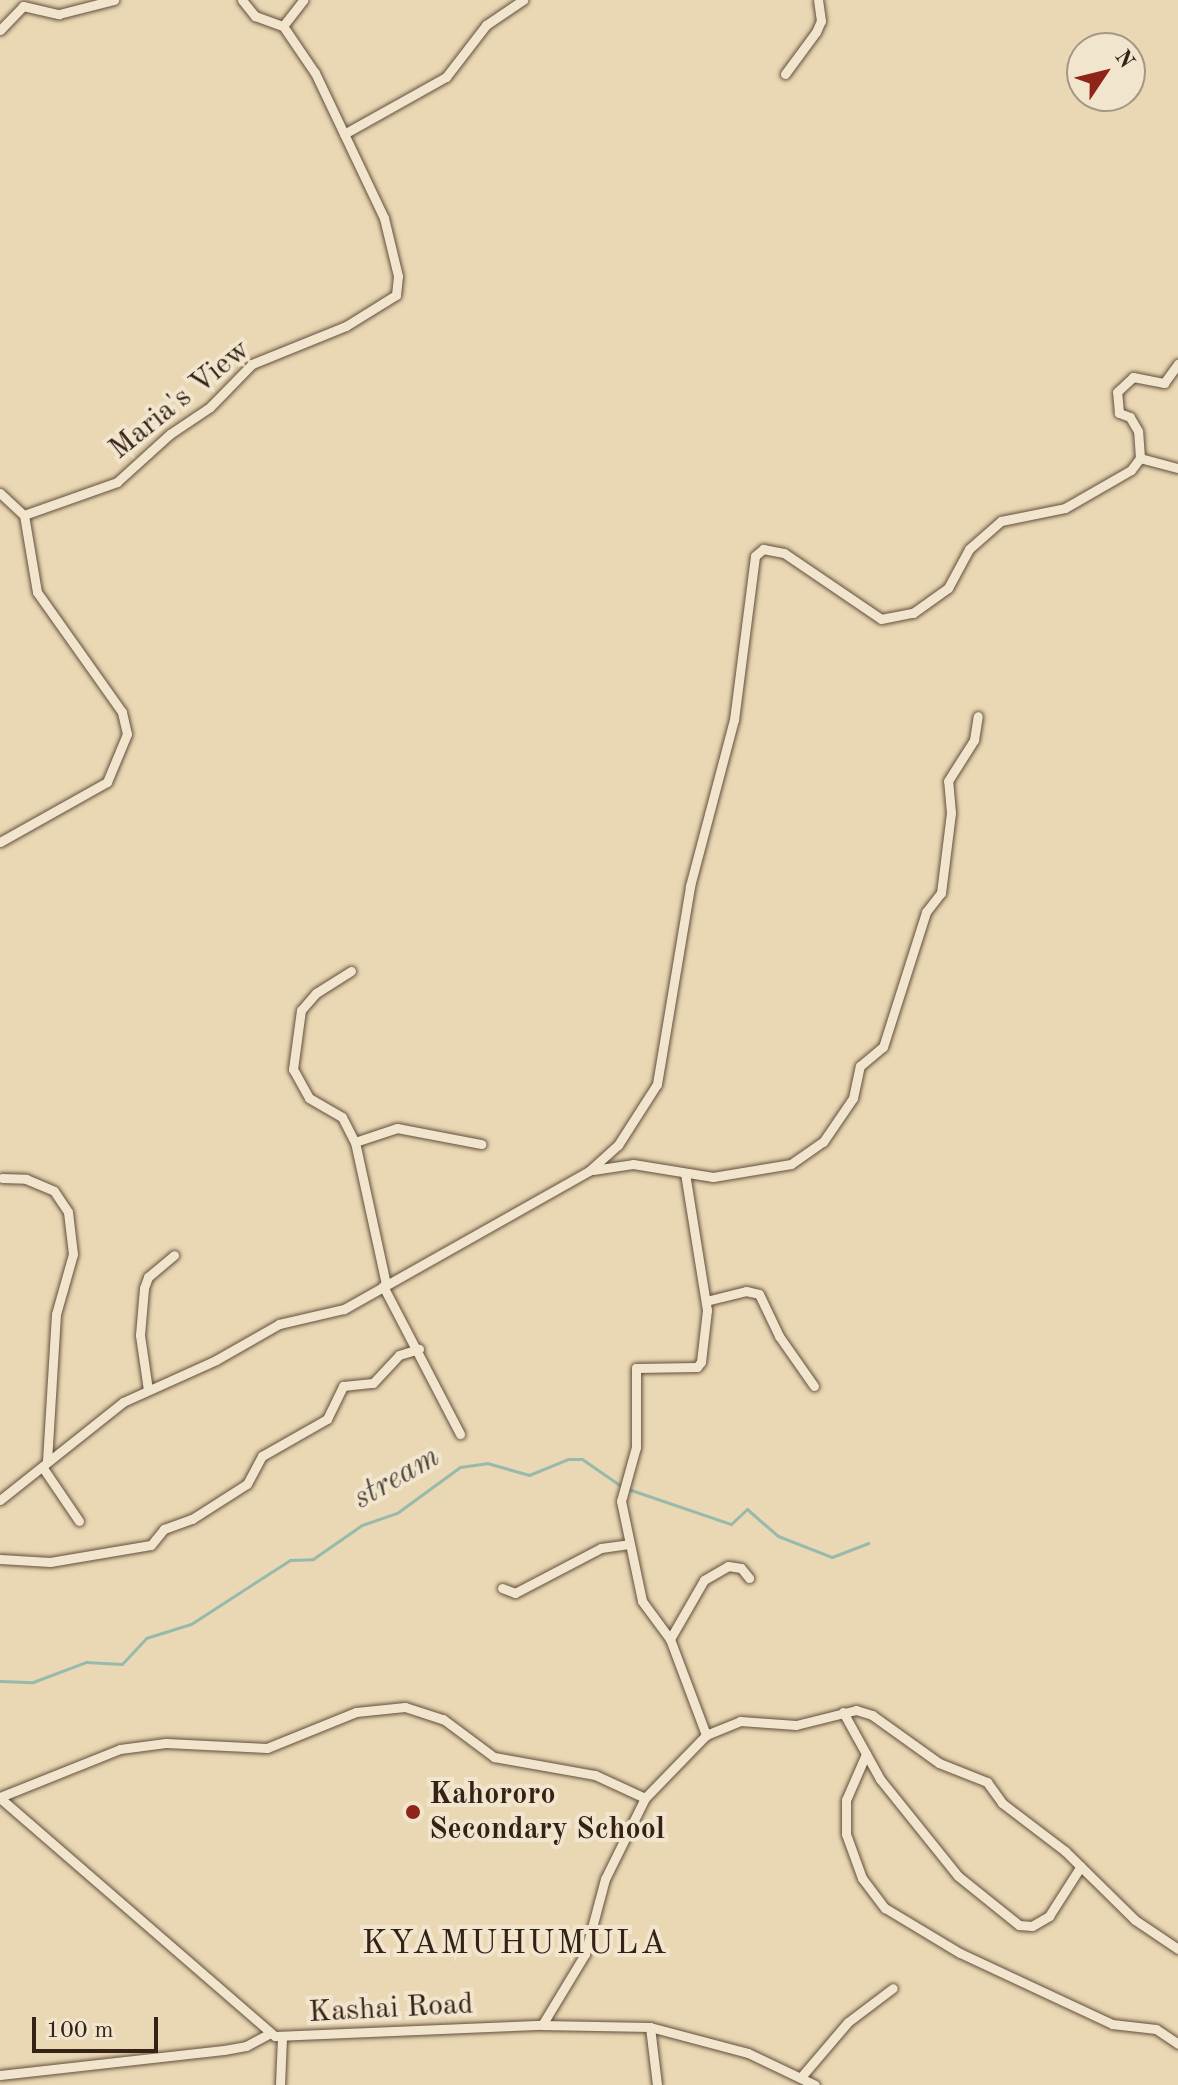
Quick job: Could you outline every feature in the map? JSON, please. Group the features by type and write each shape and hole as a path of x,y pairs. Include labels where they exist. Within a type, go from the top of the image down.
{"street":[{"path":"0,30 23,6 59,14 114,0"},
{"path":"242,0 255,16 283,26 303,0"},
{"path":"344,134 446,77 486,25 523,0"},
{"path":"785,74 816,32 818,0"},
{"name":"Maria's View","path":"24,515 117,482 170,434 210,407 252,364 346,326 396,295 398,276 384,218 315,73 283,26"},
{"path":"0,1500 123,1402 216,1360 269,1329 344,1309 589,1171 618,1145 657,1084 690,886 734,720 755,556 774,548 871,615 901,618 941,594 975,541 1001,521 1077,503 1124,475 1140,458 1136,424 1119,413 1117,392 1140,376 1164,383 1178,364"},
{"path":"1140,458 1178,468"},
{"path":"0,493 24,515 37,592 122,712 127,734 107,782 0,842"},
{"path":"589,1171 633,1164 713,1177 800,1161 843,1116 860,1066 887,1038 926,912 941,893 951,813 948,781 974,740 978,716"},
{"path":"351,971 316,993 301,1010 293,1069 309,1098 342,1117 355,1142 385,1285 419,1349 437,1397 460,1434"},
{"path":"355,1142 397,1128 481,1144"},
{"path":"685,1173 708,1324 699,1366 636,1368 636,1447 621,1501 646,1610 670,1639 706,1735"},
{"path":"2,1178 26,1179 54,1191 68,1212 73,1254 56,1314 45,1465 79,1521"},
{"path":"148,1390 140,1335 144,1288 148,1277 174,1255"},
{"path":"706,1301 746,1291 759,1294 779,1336 814,1386"},
{"path":"0,1559 50,1562 151,1545 164,1529 192,1519 247,1484 262,1456 327,1419 343,1386 373,1383 399,1355 419,1349"},
{"path":"502,1588 515,1593 601,1548 629,1544"},
{"path":"670,1639 704,1580 728,1566 741,1568 749,1578"},
{"path":"0,1797 120,1749 166,1743 267,1748 356,1712 405,1707 443,1719 494,1757 595,1775 645,1798"},
{"path":"843,1712 866,1754 958,1876 1019,1925 1032,1926 1049,1916 1081,1866"},
{"path":"542,2025 585,1954 605,1879 645,1798 706,1735 740,1721 796,1725 843,1712 866,1712 939,1763 987,1782 1002,1803 1081,1866 1135,1920 1178,1949"},
{"path":"866,1754 846,1800 846,1834 862,1878 885,1908 952,1949 1112,2024 1156,2029 1178,2044"},
{"name":"Kashai Road","path":"0,1797 269,2034 282,2038 542,2025 650,2027 748,2053 815,2085"},
{"path":"801,2077 848,2022 893,1988"},
{"path":"650,2027 657,2085"},
{"path":"0,2075 224,2050 256,2043 269,2034"},
{"path":"280,2085 282,2038"}],"waterway":[{"name":"stream","path":"0,1681 33,1682 86,1662 122,1664 146,1638 191,1624 290,1560 313,1559 362,1525 397,1513 460,1467 487,1463 529,1475 568,1459 582,1459 621,1486"},
{"name":"stream","path":"628,1489 731,1524 747,1509 778,1536 832,1557 868,1543"}],"place":[{"name":"Kahororo Secondary School","path":"413,1812"}],"district":[{"name":"KYAMUHUMULA","path":"515,1945"}]}
